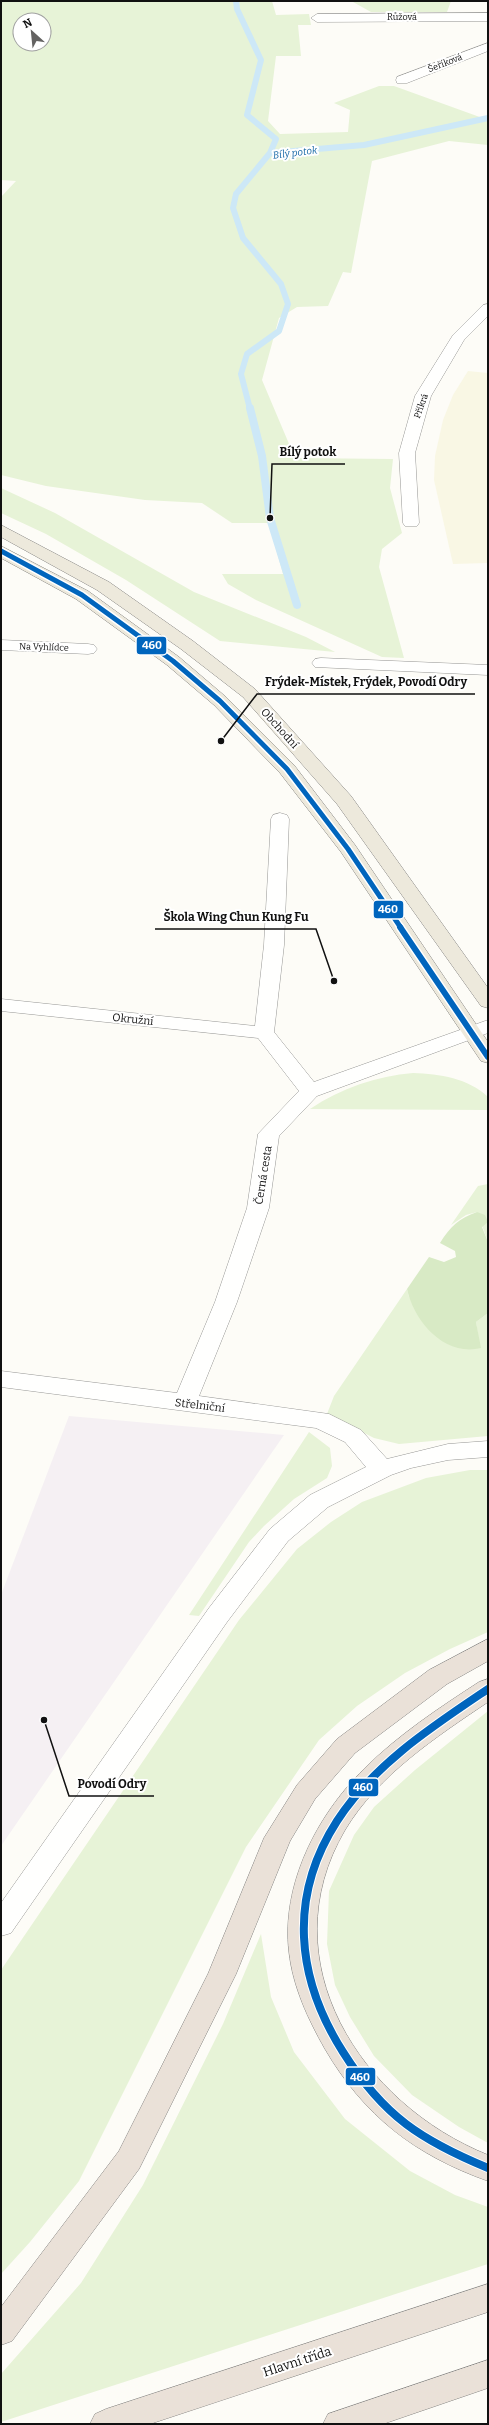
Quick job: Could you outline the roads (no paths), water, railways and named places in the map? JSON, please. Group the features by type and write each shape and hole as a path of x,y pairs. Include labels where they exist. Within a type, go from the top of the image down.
{"highway":[{"path":"1,2331 129,2160 222,1974 278,1838 306,1792 346,1746 438,1677 488,1649"},
{"path":"488,1689 379,1770 360,1790 342,1813 320,1854 305,1894 300,1929 302,1955 307,1977 320,2010 336,2042 372,2093 382,2104 424,2138 441,2149 488,2168"},
{"name":"Hlavní třída","path":"106,2424 488,2298"},
{"path":"339,2424 488,2374"}],"main road":[{"name":"Obchodní","path":"1,530 102,586 187,645 249,693 344,800 488,1002"},
{"name":"Obchodní","path":"1,550 82,595 173,661 220,701 282,763 348,849 480,1029 488,1057"}],"street":[{"name":"Růžová","path":"317,18 350,12 488,17"},
{"name":"Šeříková","path":"402,80 488,47"},
{"name":"Příkrá","path":"411,524 406,453 423,396 458,338 488,308"},
{"name":"Na Vyhlídce","path":"1,645 88,649"},
{"path":"321,663 488,670"},
{"path":"280,819 274,945 264,1033 310,1091"},
{"name":"Okružní","path":"1,1005 264,1033"},
{"name":"Černá cesta","path":"184,1403 226,1302 258,1208 269,1134 310,1091 480,1029"},
{"name":"Střelniční","path":"1,1378 321,1420 354,1436 382,1468"},
{"path":"1,1925 218,1615 279,1535 319,1501 382,1468 408,1460 448,1452 488,1449"}],"waterway":[{"path":"236,1 237,9 261,60 247,115 276,139 270,153"},
{"name":"Bílý potok","path":"270,153 364,145 488,118"},
{"name":"Bílý potok","path":"250,409 241,374 247,354 279,331 288,304 281,284 243,238 233,208 236,194 270,153"},
{"name":"Bílý potok","path":"250,408 262,456 270,518 297,605"}],"place":[{"name":"Bílý potok","path":"270,518"},
{"name":"Frýdek-Místek, Frýdek, Povodí Odry","path":"221,741"},
{"name":"Škola Wing Chun Kung Fu","path":"334,981"},
{"name":"Povodí Odry","path":"44,1720"}]}
